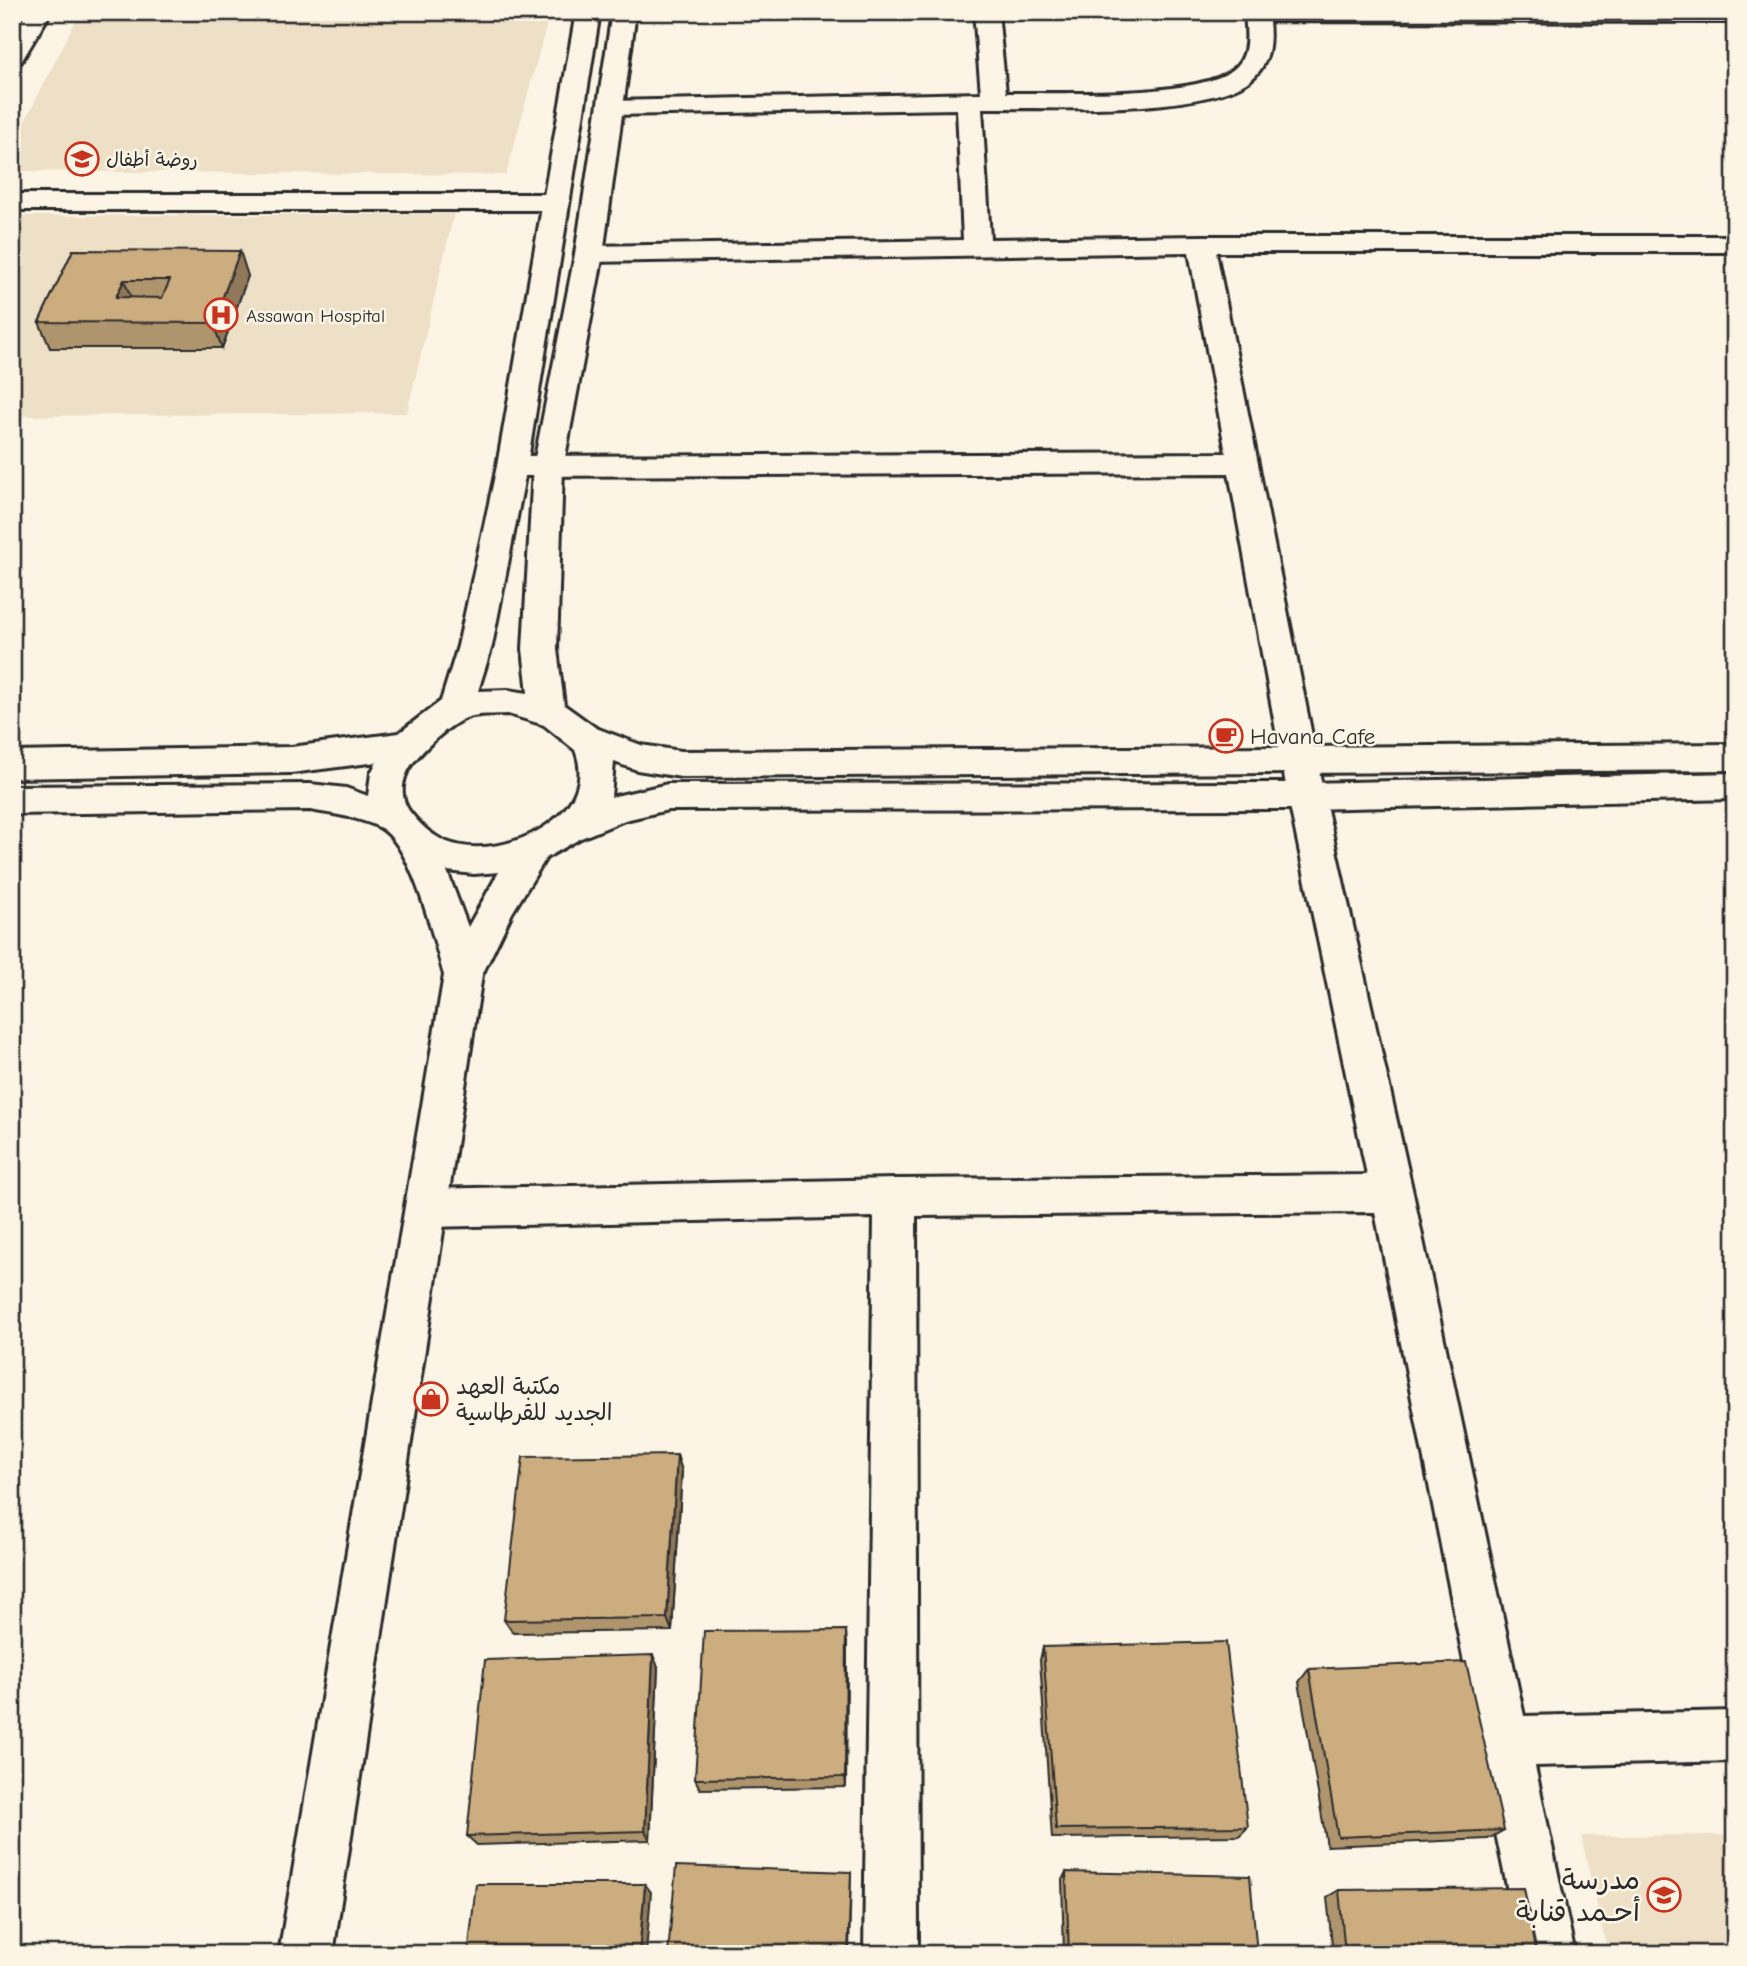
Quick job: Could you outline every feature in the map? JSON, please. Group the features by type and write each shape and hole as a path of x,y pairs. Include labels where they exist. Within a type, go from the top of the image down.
{"street":[{"path":"12,57 39,12"},
{"path":"456,708 475,646 512,467 588,12"},
{"path":"547,709 540,649 548,468 589,254 625,12"},
{"path":"977,247 986,12"},
{"path":"610,108 1135,98 1220,87 1242,74 1255,58 1258,13 1735,15"},
{"path":"12,202 555,202"},
{"path":"589,254 1201,244 1735,244"},
{"path":"1201,244 1302,777 1392,1194 1502,1742 1548,1954"},
{"path":"512,467 1244,463"},
{"path":"391,817 386,799 386,780 392,762 404,745 456,708 508,702 547,709 588,738 637,757 681,764 1735,786"},
{"path":"568,829 587,808 597,784 597,759 588,738"},
{"path":"12,765 291,760 404,745"},
{"path":"418,845 453,858 492,860 532,850 568,829 618,808 668,797 1302,777 1735,757"},
{"path":"12,800 310,797 346,802 391,817 418,845 440,898 463,975"},
{"path":"306,1954 428,1208 463,975 498,906 532,850"},
{"path":"428,1208 895,1198 1392,1194"},
{"path":"891,1954 895,1198"},
{"path":"1502,1742 1735,1736"}],"shaded area":[{"path":"80,12 550,12 506,175 12,171 12,147"},
{"name":"Assawan Hospital","path":"454,214 407,413 12,416 12,216"},
{"name":"مدرسة أحـمد قنابة","path":"1735,1835 1735,1954 1608,1954 1581,1836"}],"building":[{"path":"73,250 240,251 213,323 39,322","holes":["124,280 170,280 162,298 116,297"]},
{"path":"677,1455 667,1618 504,1620 523,1457"},
{"path":"846,1630 845,1777 695,1779 704,1631"},
{"path":"1226,1642 1248,1827 1056,1829 1043,1647"},
{"path":"653,1655 645,1831 467,1836 485,1660"},
{"path":"1466,1662 1504,1830 1338,1837 1309,1669"},
{"path":"676,1866 851,1872 848,1954 668,1954"},
{"path":"1066,1872 1250,1876 1257,1954 1069,1954"},
{"path":"476,1884 645,1884 639,1954 468,1954"},
{"path":"1524,1888 1537,1954 1345,1954 1339,1890"}],"place":[{"name":"روضة أطفال","path":"82,159"},
{"name":"Assawan Hospital","path":"221,315"},
{"name":"Havana Cafe","path":"1226,736"},
{"name":"مكتبة العهد الجديد للقرطاسية","path":"431,1399"},
{"name":"مدرسة أحـمد قنابة","path":"1664,1895"}]}
